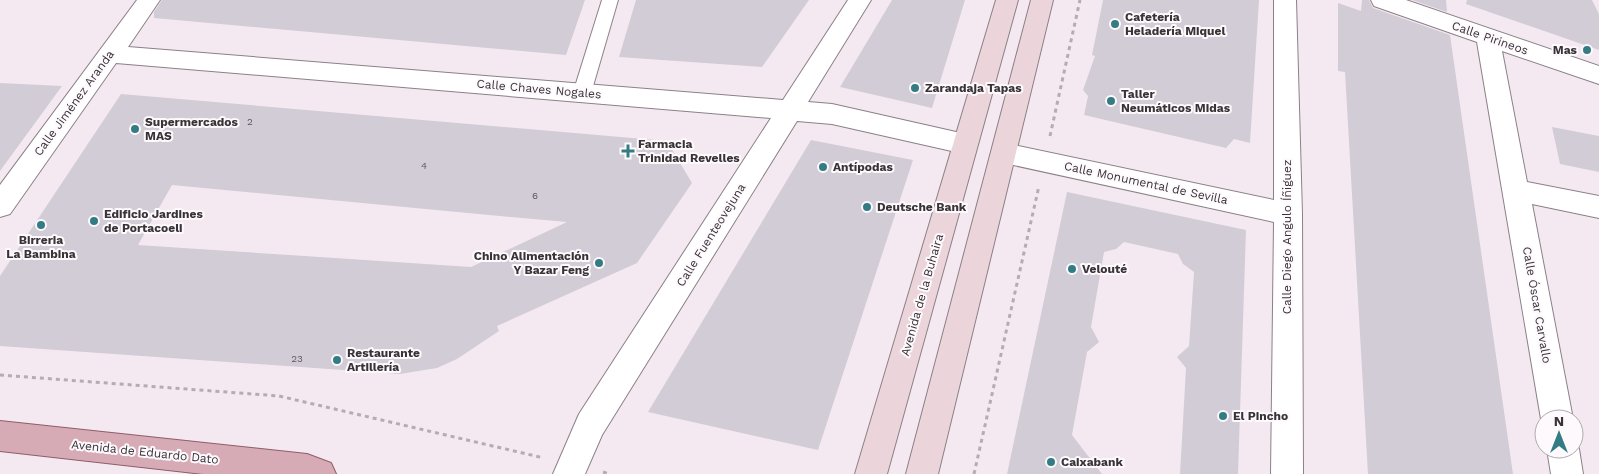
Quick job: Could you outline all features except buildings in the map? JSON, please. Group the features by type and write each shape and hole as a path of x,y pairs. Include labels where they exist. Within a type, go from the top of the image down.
{"main road":[{"name":"Avenida de la Buhaira","path":"871,474 1007,0"},
{"path":"922,474 1042,0"},
{"name":"Avenida de Eduardo Dato","path":"0,436 311,473"}],"street":[{"name":"Calle Jiménez Aranda","path":"0,206 149,0"},
{"path":"582,93 610,0"},
{"name":"Calle Fuenteovejuna","path":"561,467 590,425 860,0"},
{"name":"Calle Diego Angulo Íñiguez","path":"1285,0 1288,214 1287,474"},
{"name":"Calle Pirineos","path":"1382,0 1599,75"},
{"name":"Calle Óscar Carvallo","path":"1488,37 1555,409"},
{"name":"Calle Chaves Nogales","path":"109,54 832,114 965,144"},
{"name":"Calle Monumental de Sevilla","path":"1004,153 1288,214"},
{"path":"1516,190 1599,207"},
{"path":"1565,459 1567,474"}],"path":[{"path":"1049,140 1080,0"},
{"path":"974,474 1039,184"},
{"path":"0,375 279,396 561,467"}],"place":[{"name":"Cafetería Heladería Miquel","path":"1115,24"},
{"name":"Mas","path":"1587,50"},
{"name":"Zarandaja Tapas","path":"915,88"},
{"name":"Taller Neumáticos Midas","path":"1111,101"},
{"name":"Supermercados MAS","path":"135,129"},
{"name":"Farmacia Trinidad Revelles","path":"628,151"},
{"name":"Antípodas","path":"823,167"},
{"name":"Deutsche Bank","path":"867,207"},
{"name":"Edificio Jardines de Portacoeli","path":"94,221"},
{"name":"Birreria La Bambina","path":"41,225"},
{"name":"Chino Alimentación Y Bazar Feng","path":"599,263"},
{"name":"Velouté","path":"1072,269"},
{"name":"Restaurante Artillería","path":"337,360"},
{"name":"El Pincho","path":"1223,416"},
{"name":"Caixabank","path":"1051,462"}]}
